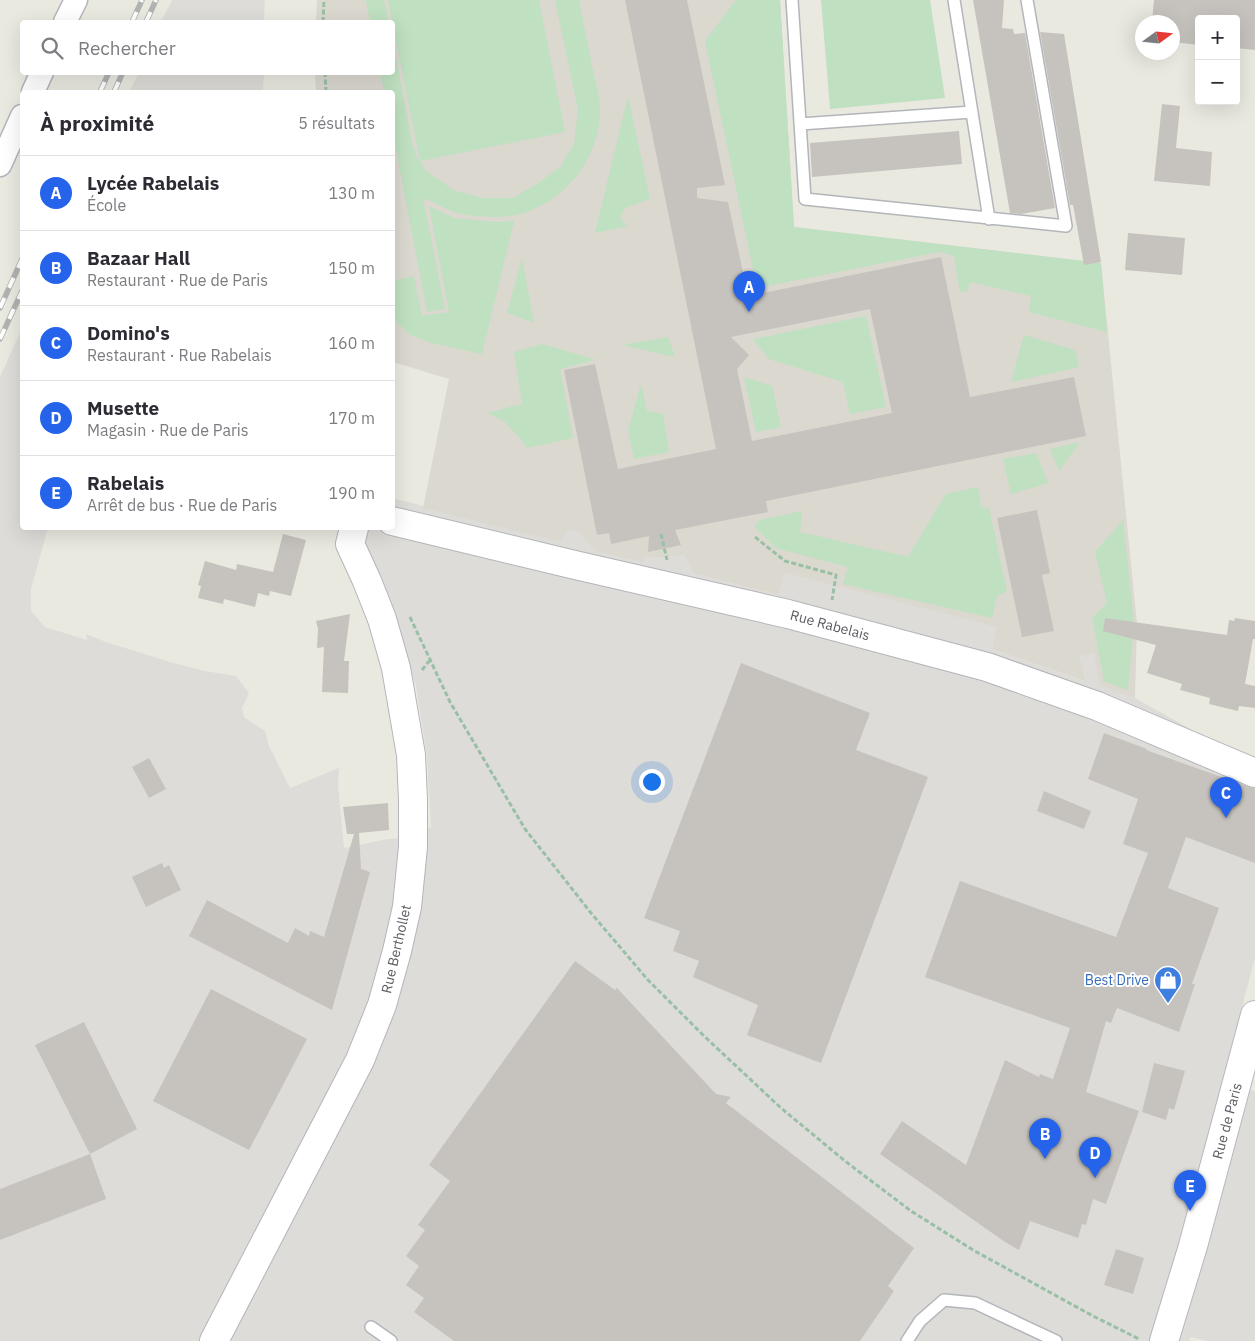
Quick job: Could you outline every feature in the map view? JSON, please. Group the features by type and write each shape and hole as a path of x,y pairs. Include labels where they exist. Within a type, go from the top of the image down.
{"street":[{"path":"66,20 76,0"},
{"path":"34,90 41,75"},
{"path":"0,165 12,127"},
{"name":"Rue Rabelais","path":"395,522 788,614 987,667 1097,706 1255,773"},
{"name":"Rue Berthollet","path":"214,1341 360,1060 382,1005 407,907 414,847 414,800 411,755 404,710 382,619 350,544 354,530"},
{"name":"Rue de Paris","path":"1164,1341 1193,1246 1255,1015"}],"lane":[{"path":"792,0 805,199 1066,226 1027,0"},
{"path":"954,0 989,218"},
{"path":"800,124 972,112"},
{"path":"906,1341 920,1321 944,1300 975,1303 1056,1341"},
{"path":"371,1327 391,1341"}],"path":[{"path":"324,0 324,20"},
{"path":"325,75 326,90"},
{"path":"755,537 785,562 836,575 829,625"},
{"path":"409,614 450,702 525,829 591,914 648,980 704,1036 781,1108 845,1161 911,1211 973,1250 1093,1316 1144,1341"}],"shaded area":[{"path":"172,0 265,0 264,20 162,20"},
{"path":"317,0 780,0 794,227 1101,263 1137,624 1135,698 1100,686 1094,653 1080,656 1085,681 992,649 996,627 785,573 778,595 693,573 684,555 645,557 643,562 595,551 579,532 569,530 559,542 423,508 449,379 395,363 395,90 316,90 315,75 395,75 395,20 316,20"},
{"path":"138,75 264,75 263,90 130,90"},
{"path":"20,332 20,530 47,530 31,589 31,611 45,627 87,640 86,634 170,662 205,671 236,676 249,693 242,708 244,717 265,731 269,746 290,788 339,768 338,785 344,848 395,839 431,827 427,756 416,686 384,586 360,530 395,530 395,499 558,542 569,530 579,532 595,551 645,557 684,555 693,573 778,595 785,573 997,627 992,649 1084,681 1080,655 1094,653 1101,686 1135,698 1255,765 1255,958 1222,1082 1255,1091 1255,1341 1205,1341 1191,1337 1189,1341 0,1341 0,377"}],"green space":[{"path":"366,0 384,0 389,20 370,20"},
{"path":"388,0 539,0 565,132 420,161 395,35 395,20 392,20"},
{"path":"555,0 579,0 600,104 598,129 592,149 583,168 570,184 554,198 536,208 517,215 482,217 467,215 454,212 423,198 445,309 427,312 395,144 395,90 384,90 380,75 395,75 395,52 412,142 417,157 425,170 453,190 481,198 513,198 537,184 560,167 574,144 578,110"},
{"path":"736,0 780,0 794,227 1101,263 1107,332 1029,312 1031,296 970,282 967,291 960,292 954,256 939,252 757,288 705,41"},
{"path":"821,0 930,0 945,98 830,109"},
{"path":"628,96 650,199 625,208 620,218 628,226 595,233"},
{"path":"429,206 454,218 495,222 514,221 482,354 432,343 410,335 395,320 395,281 414,276 422,316 449,312"},
{"path":"522,258 534,323 507,313"},
{"path":"866,316 886,407 850,414 843,382 769,359 753,339"},
{"path":"1024,335 1075,350 1079,367 1011,382"},
{"path":"668,337 675,357 622,345"},
{"path":"543,344 596,360 560,369 573,438 527,448 504,421 487,413 522,404 514,352"},
{"path":"744,377 772,386 781,427 756,432"},
{"path":"641,384 647,411 663,414 669,452 634,459 628,431"},
{"path":"1080,442 1059,471 1050,449"},
{"path":"1036,453 1048,483 1011,494 1003,459"},
{"path":"978,487 981,507 989,508 1007,591 997,596 992,618 843,584 848,567 776,548 754,526 760,520 802,511 800,532 908,557 946,494"},
{"path":"1123,520 1134,623 1128,690 1104,681 1092,618 1107,603 1095,552"}],"building":[{"path":"625,0 687,0 725,185 697,188 697,198 728,202 748,296 941,257 970,397 1074,377 1086,436 766,501 768,512 675,530 681,545 648,552 649,536 611,544 609,533 597,535 564,370 595,364 618,469 716,449","holes":["870,309 892,413 752,441 737,369 749,355 731,337"]},
{"path":"973,0 1004,0 1002,28 1013,29 1014,34 1025,33 1055,208 1021,214 1010,213"},
{"path":"1154,0 1255,0 1255,50 1240,48 1240,15 1195,15 1195,45 1180,43 1180,15 1153,15"},
{"path":"1040,32 1064,34 1101,262 1084,265 1073,205 1070,205"},
{"path":"1162,104 1180,106 1176,148 1212,152 1210,186 1154,181"},
{"path":"959,131 962,164 812,177 810,143"},
{"path":"1128,233 1185,238 1182,275 1125,270"},
{"path":"1037,510 1050,573 1042,575 1054,631 1022,637 997,518"},
{"path":"283,534 306,540 291,596 270,591 269,596 258,593 255,607 224,599 223,604 198,598 201,586 198,585 205,561 236,570 237,564 273,572"},
{"path":"350,614 344,661 349,661 348,693 322,692 324,647 317,648 318,629 316,621"},
{"path":"1105,618 1227,635 1229,620 1234,621 1235,618 1255,621 1255,639 1253,639 1245,684 1255,686 1255,708 1239,706 1238,711 1209,704 1210,698 1180,690 1182,684 1147,673 1156,645 1103,631"},
{"path":"741,663 870,713 856,750 928,777 821,1063 747,1035 758,1005 693,977 699,961 673,951 680,931 644,918"},
{"path":"1104,733 1255,789 1255,863 1186,837 1168,888 1219,908 1192,984 1195,984 1179,1032 1117,1008 1111,1023 1106,1021 1086,1092 1139,1111 1106,1204 1093,1199 1086,1225 1082,1224 1078,1238 1030,1221 1019,1250 880,1154 902,1121 966,1165 1005,1060 1039,1077 1040,1074 1053,1079 1070,1028 925,977 960,881 1116,937 1148,853 1123,844 1138,799 1088,779"},
{"path":"149,758 166,789 149,798 132,767"},
{"path":"1044,791 1091,811 1084,829 1037,811"},
{"path":"388,803 389,830 359,833 361,869 370,872 332,1010 189,936 207,900 288,943 295,928 309,936 310,931 324,937 354,834 347,834 343,807"},
{"path":"162,863 164,868 169,865 181,890 146,907 132,877"},
{"path":"575,961 615,990 617,988 716,1094 731,1097 726,1103 914,1248 888,1286 894,1291 860,1341 454,1341 414,1312 424,1298 406,1285 419,1266 406,1256 425,1230 418,1225 450,1181 429,1165"},
{"path":"211,989 307,1039 249,1150 153,1101"},
{"path":"84,1022 137,1129 90,1154 35,1045"},
{"path":"1154,1063 1185,1071 1174,1110 1169,1108 1166,1120 1142,1112"},
{"path":"90,1154 106,1199 0,1240 0,1189"},
{"path":"1116,1249 1144,1258 1133,1294 1104,1285"}],"railway":[{"path":"133,20 142,0"},
{"path":"147,20 156,0"},
{"path":"101,90 108,75"},
{"path":"115,90 122,75"},
{"path":"0,308 20,263"},
{"path":"0,339 20,295"}],"place":[{"name":"Lycée Rabelais","path":"749,312"},
{"name":"Domino's","path":"1226,818"},
{"name":"Best Drive","path":"1168,1004"},
{"name":"Bazaar Hall","path":"1045,1159"},
{"name":"Musette","path":"1095,1178"},
{"name":"Rabelais","path":"1190,1211"}]}
